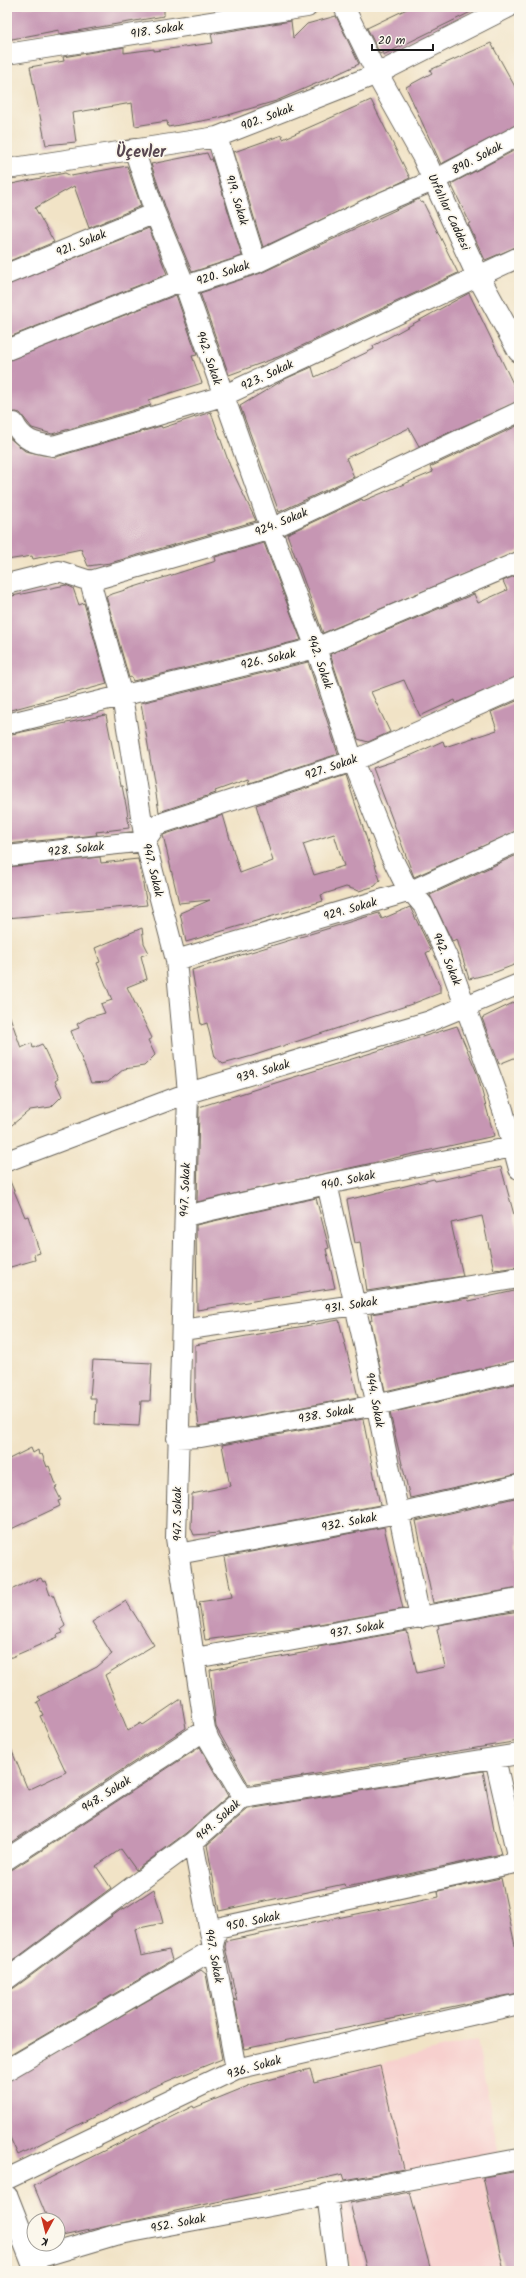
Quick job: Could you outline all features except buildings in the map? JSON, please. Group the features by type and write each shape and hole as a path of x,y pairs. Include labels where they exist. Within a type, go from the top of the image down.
{"street":[{"name":"918. Sokak","path":"7,54 307,7"},
{"path":"344,7 377,74"},
{"name":"902. Sokak","path":"7,169 217,137 377,74 487,12 509,7"},
{"name":"Urfalılar Caddesi","path":"377,74 435,180 478,276 519,351"},
{"name":"890. Sokak","path":"435,180 519,135"},
{"name":"919. Sokak","path":"217,137 256,263"},
{"name":"942. Sokak","path":"134,149 155,212 185,286 222,396 316,648 353,761 390,854 405,884 423,905 448,959 511,1108 512,1147 519,1169"},
{"name":"920. Sokak","path":"7,350 175,282 185,286 256,263 376,205 435,180"},
{"name":"921. Sokak","path":"7,274 155,212"},
{"name":"923. Sokak","path":"7,425 14,423 19,434 35,443 52,446 222,396 519,257"},
{"name":"924. Sokak","path":"90,581 271,529 519,412"},
{"name":"926. Sokak","path":"7,724 316,648 519,562"},
{"path":"7,584 59,571 90,581"},
{"name":"947. Sokak","path":"90,581 122,696 145,841 176,960 188,1092 182,1330 177,1438 178,1554 205,1730 209,1740 243,1798"},
{"name":"927. Sokak","path":"145,841 156,826 353,761 519,687"},
{"name":"928. Sokak","path":"7,856 145,841"},
{"name":"929. Sokak","path":"176,960 411,891 519,841"},
{"name":"939. Sokak","path":"7,1161 188,1092 430,1021 467,1007 519,984"},
{"name":"940. Sokak","path":"185,1216 327,1184 512,1147"},
{"name":"944. Sokak","path":"327,1184 355,1305 420,1618"},
{"name":"931. Sokak","path":"182,1330 355,1305 519,1278"},
{"name":"938. Sokak","path":"177,1438 201,1437 376,1405 519,1371"},
{"name":"932. Sokak","path":"178,1554 398,1513 519,1485"},
{"name":"937. Sokak","path":"195,1658 519,1599"},
{"name":"948. Sokak","path":"7,1859 205,1730"},
{"name":"949. Sokak","path":"7,1979 194,1842 243,1798 519,1754"},
{"path":"495,1758 519,1863"},
{"name":"947. Sokak","path":"194,1842 212,1950 236,2069"},
{"name":"950. Sokak","path":"212,1950 217,1928 519,1863"},
{"path":"7,2070 212,1950"},
{"name":"936. Sokak","path":"7,2179 236,2069 519,2004"},
{"name":"952. Sokak","path":"34,2266 115,2235 519,2159"},
{"path":"327,2194 337,2271"},
{"path":"7,2196 34,2266"}],"shaded area":[{"path":"477,2040 499,2155 341,2184 321,2078"},
{"path":"482,2175 501,2271 351,2271 337,2205"}],"district":[{"name":"Üçevler","path":"141,151"}]}
